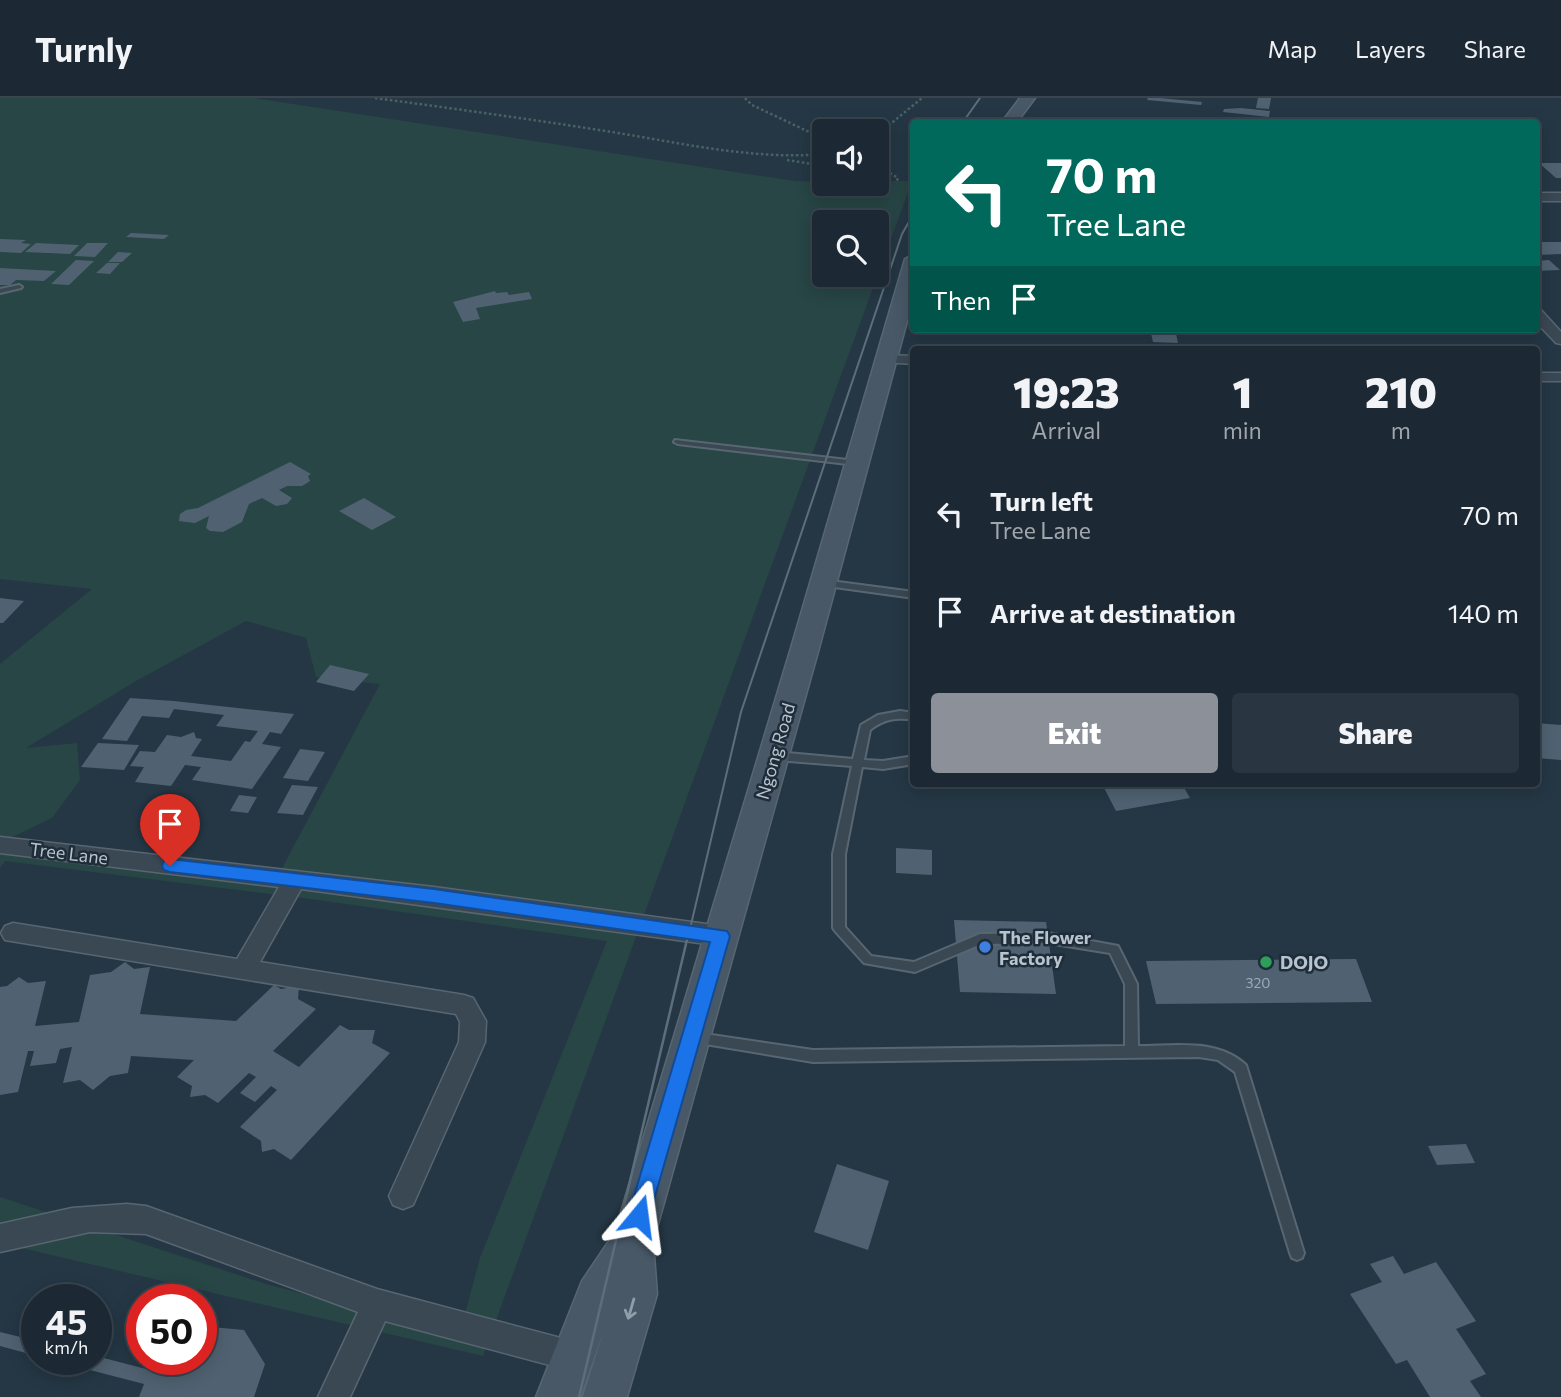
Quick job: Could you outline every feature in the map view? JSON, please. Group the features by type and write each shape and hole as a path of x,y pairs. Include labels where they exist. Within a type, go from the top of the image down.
{"main road":[{"path":"1011,119 1028,98"},
{"name":"Ngong Road","path":"605,1397 636,1294 632,1242 856,463 899,359 910,286"},
{"name":"Ngong Road","path":"558,1397 572,1356 611,1265 632,1242"}],"street":[{"path":"1540,197 1561,197"},
{"path":"1540,317 1561,341"},
{"path":"1540,377 1561,377"},
{"name":"Tree Lane","path":"0,845 434,896 721,936"},
{"path":"243,970 294,881"},
{"path":"13,933 464,1004 473,1021 472,1042 403,1196"},
{"path":"0,1238 96,1216 120,1215 146,1220 377,1304 572,1356"},
{"path":"334,1397 377,1304"}],"lane":[{"path":"0,291 19,287"},
{"path":"678,442 856,463"},
{"path":"823,583 910,594"},
{"path":"910,717 891,715 876,718 865,728 852,802 839,854 839,928 868,960 915,967 980,939 1048,938 1114,949 1130,984 1132,1052"},
{"path":"774,755 883,765 910,761"},
{"path":"692,1037 813,1056 1218,1053 1230,1058 1241,1069 1297,1252"}],"path":[{"path":"376,98 812,164"},
{"path":"745,98 752,106 812,134"},
{"path":"889,125 922,98"},
{"path":"768,155 812,155"},
{"path":"890,173 898,178 896,183"}],"green space":[{"path":"0,98 254,98 812,182 812,196 889,196 889,181 910,181 889,244 889,210 812,210 812,287 873,287 483,1356 217,1294 217,1284 175,1284 0,1243 0,1197 266,1284 459,1336 480,1258 607,941 318,900 5,861 0,868 0,852 280,872 380,684 316,677 306,638 246,621 136,681 26,748 77,743 80,780 52,818 0,843 0,664 92,589 0,579"}],"building":[{"path":"1258,98 1271,98 1269,109 1256,108"},
{"path":"1147,100 1202,102 1201,105"},
{"path":"1224,109 1270,111 1269,117 1223,112"},
{"path":"1540,163 1561,163 1561,178 1556,178"},
{"path":"131,233 169,235 164,239 126,237"},
{"path":"0,239 26,240 21,243 31,244 21,253 0,252"},
{"path":"1540,242 1561,242 1561,254 1540,255"},
{"path":"36,243 79,245 70,254 25,252"},
{"path":"87,243 108,243 95,257 74,256"},
{"path":"118,252 132,253 122,262 108,262"},
{"path":"76,260 94,261 69,285 51,284"},
{"path":"1549,260 1560,270 1540,271 1540,261"},
{"path":"107,263 120,263 110,274 96,273"},
{"path":"0,268 56,271 44,281 16,280 10,285 0,285"},
{"path":"495,291 507,292 509,295 529,292 532,299 476,308 480,319 463,322 453,302"},
{"path":"1151,333 1176,333 1178,343 1153,342"},
{"path":"290,462 311,474 308,476 310,481 302,486 287,486 279,490 292,498 287,504 276,506 262,498 249,504 242,522 223,532 206,528 209,516 195,523 179,521 180,514 186,510 198,508"},
{"path":"364,498 396,517 372,530 339,511"},
{"path":"0,598 24,601 3,623 0,623"},
{"path":"330,665 369,674 354,691 316,682"},
{"path":"130,698 294,714 281,734 270,732 262,744 281,747 252,789 192,780 201,767 185,765 171,786 135,782 144,767 130,766 140,751 155,752 167,735 181,737 194,732 196,738 202,739 191,756 231,761 245,741 250,742 258,731 216,726 224,715 174,709 169,718 142,716 127,741 102,739"},
{"path":"1540,723 1561,725 1561,760 1540,758"},
{"path":"98,743 139,745 124,770 81,767"},
{"path":"300,749 325,752 308,781 283,778"},
{"path":"292,785 318,787 303,815 277,813"},
{"path":"1104,787 1184,787 1190,798 1116,811"},
{"path":"239,795 257,797 248,813 230,811"},
{"path":"896,848 932,850 932,875 896,873"},
{"path":"954,920 1046,922 1056,994 960,992"},
{"path":"1356,959 1372,1002 1156,1004 1146,961"},
{"path":"125,962 134,969 150,967 140,1014 236,1021 274,985 281,989 299,986 298,999 316,1009 273,1051 299,1067 340,1025 349,1030 375,1030 372,1043 390,1053 291,1160 274,1149 262,1152 261,1141 240,1127 277,1090 271,1086 255,1102 240,1093 256,1077 249,1073 218,1103 205,1095 190,1097 192,1086 177,1077 194,1060 131,1056 128,1073 110,1076 93,1090 80,1080 63,1083 72,1047 60,1049 56,1063 30,1066 34,1051 28,1051 18,1092 0,1095 0,987 7,986 19,977 28,983 46,981 35,1026 79,1022 90,975 111,972"},
{"path":"1466,1144 1475,1163 1437,1165 1428,1146"},
{"path":"837,1164 889,1181 868,1250 814,1232"},
{"path":"1393,1256 1404,1274 1436,1262 1476,1321 1456,1329 1486,1374 1470,1381 1481,1397 1430,1397 1407,1360 1396,1364 1350,1294 1382,1282 1370,1264"},
{"path":"217,1327 244,1330 265,1364 254,1397 139,1397 144,1384 109,1375 112,1375 112,1360 126,1364 126,1375 217,1375"},
{"path":"0,1332 21,1337 21,1352 0,1346"}],"tram line":[{"path":"965,119 980,98"},
{"path":"690,929 741,712 902,234 910,220"},
{"path":"579,1397 690,927"}],"place":[{"name":"The Flower Factory","path":"985,947"},
{"name":"DOJO","path":"1266,962"}],"route":[{"path":"170,866 434,896 721,936 639,1216"}]}
